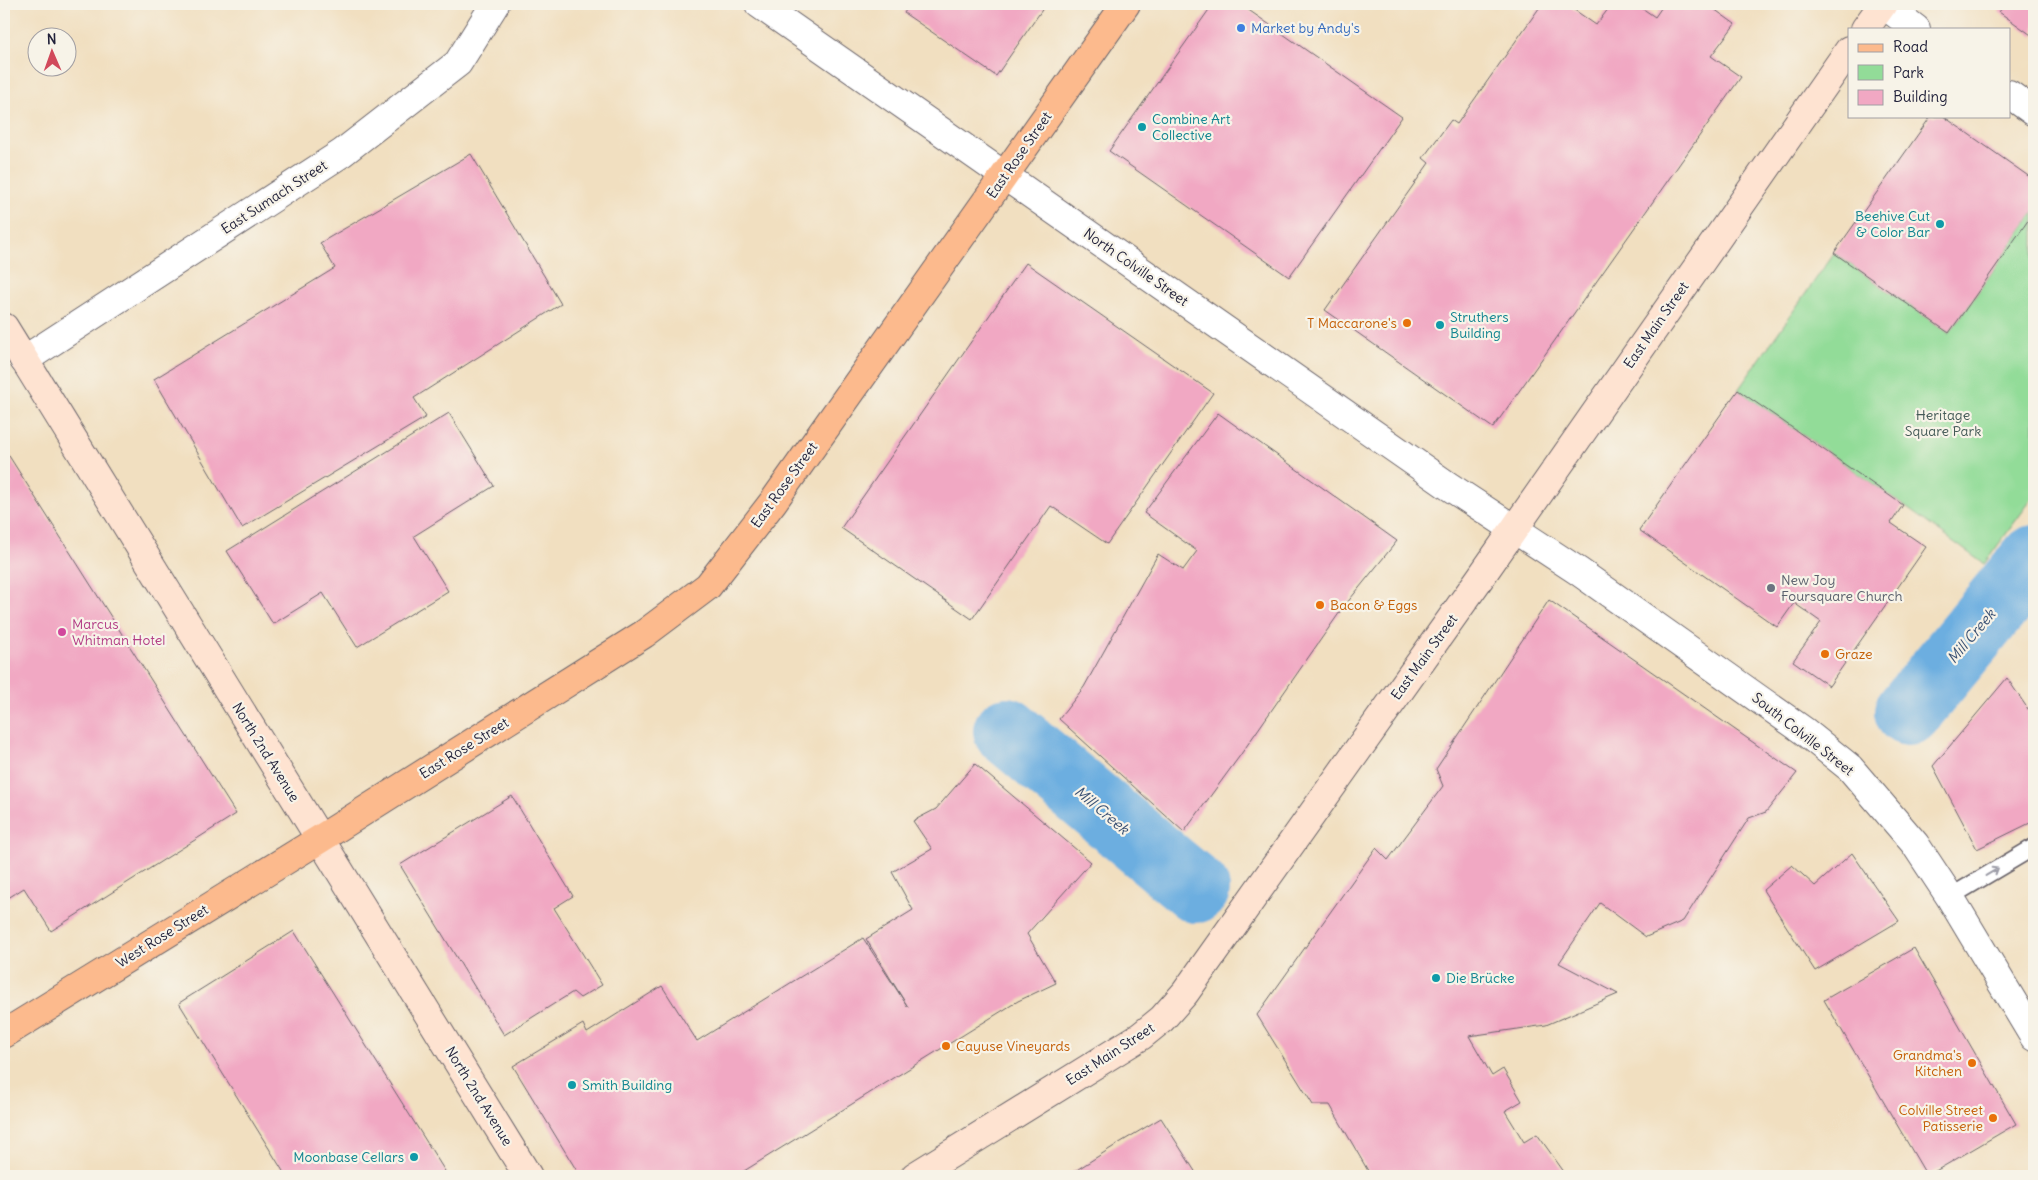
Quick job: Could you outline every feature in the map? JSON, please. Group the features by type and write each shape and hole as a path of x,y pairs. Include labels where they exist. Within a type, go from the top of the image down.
{"main road":[{"name":"East Rose Street","path":"320,839 644,634 708,586 772,502 1126,4"},
{"path":"1866,28 1883,4"},
{"name":"East Main Street","path":"914,1176 1141,1036 1162,1019 1185,993 1514,530 1848,51"},
{"name":"North 2nd Avenue","path":"4,327 528,1176"},
{"name":"West Rose Street","path":"4,1034 320,839"}],"street":[{"name":"East Sumach Street","path":"24,360 342,152 458,62 495,4"},
{"name":"North Colville Street","path":"759,4 1514,530"},
{"path":"1883,4 1915,28"},
{"path":"2010,95 2034,112"},
{"name":"South Colville Street","path":"1514,530 1578,571 1756,697 1804,731 1850,768 1915,844 1950,897 2034,1037"}],"lane":[{"path":"1950,897 2034,847"}],"green space":[{"name":"Heritage Square Park","path":"2034,212 2034,496 1984,564 1738,390 1834,253 1949,333"}],"building":[{"path":"910,4 1046,4 996,76 904,13"},
{"path":"1213,4 1240,4 1402,117 1289,277 1109,151"},
{"path":"1542,4 1566,4 1596,25 1612,4 1636,4 1655,17 1664,4 1707,4 1735,24 1711,56 1741,77 1493,428 1325,310 1429,163 1423,158 1451,120 1457,124"},
{"path":"2005,4 2034,4 2034,37 1999,12"},
{"path":"1930,118 1946,118 2034,180 2034,212 1949,333 1834,253"},
{"path":"471,154 561,304 414,398 426,417 242,528 154,379 335,268 320,243"},
{"path":"1026,263 1213,393 1107,544 1051,506 972,619 841,528"},
{"path":"1738,390 1903,505 1891,523 1926,547 1829,686 1793,661 1821,622 1794,603 1777,627 1639,530"},
{"path":"449,413 494,486 414,536 448,591 357,647 323,593 273,624 227,551"},
{"path":"1218,413 1397,541 1342,609 1239,757 1184,832 1059,719 1084,687 1158,554 1183,570 1197,551 1144,513"},
{"name":"Marcus Whitman Hotel","path":"4,448 236,814 51,931 24,888 4,899"},
{"path":"1549,600 1797,773 1766,812 1749,818 1683,921 1646,937 1600,903 1559,963 1618,994 1546,1025 1469,1036 1492,1076 1503,1069 1522,1101 1505,1111 1524,1142 1537,1134 1567,1176 1371,1176 1330,1105 1313,1105 1257,1015 1376,848 1388,860 1443,786 1436,769"},
{"path":"2007,678 2034,718 2034,821 1977,849 1933,766"},
{"path":"975,764 1091,862 1027,934 1056,983 1018,1001 736,1176 580,1176 513,1066 583,1024 587,1033 662,986 697,1041 863,938 908,1007 866,939 913,910 892,872 932,849 913,821 936,809"},
{"path":"512,796 573,896 554,908 602,985 580,998 573,992 504,1035 400,865"},
{"path":"1852,853 1899,921 1815,971 1763,890 1792,865 1815,886"},
{"path":"294,931 448,1176 286,1176 179,1003"},
{"path":"1914,948 2016,1124 1927,1176 1824,1000"},
{"path":"1161,1118 1198,1176 1067,1176 1116,1145"}],"waterway":[{"name":"Mill Creek","path":"1908,712 2034,559"},
{"name":"Mill Creek","path":"1007,731 1196,889"}],"place":[{"name":"Market by Andy's","path":"1241,28"},
{"name":"Combine Art Collective","path":"1142,127"},
{"name":"Beehive Cut & Color Bar","path":"1940,224"},
{"name":"T Maccarone's","path":"1407,323"},
{"name":"Struthers Building","path":"1440,325"},
{"name":"New Joy Foursquare Church","path":"1771,588"},
{"name":"Bacon & Eggs","path":"1320,605"},
{"name":"Marcus Whitman Hotel","path":"62,632"},
{"name":"Graze","path":"1825,654"},
{"name":"Die Brücke","path":"1436,978"},
{"name":"Cayuse Vineyards","path":"946,1046"},
{"name":"Grandma's Kitchen","path":"1972,1063"},
{"name":"Smith Building","path":"572,1085"},
{"name":"Colville Street Patisserie","path":"1993,1118"},
{"name":"Moonbase Cellars","path":"414,1157"}]}
